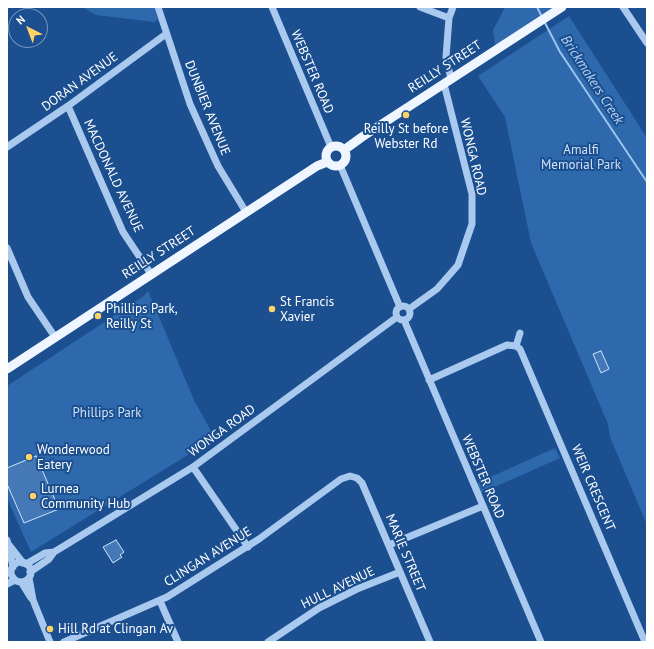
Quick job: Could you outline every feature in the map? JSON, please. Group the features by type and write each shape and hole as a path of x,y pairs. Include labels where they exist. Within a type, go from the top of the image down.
{"main road":[{"name":"REILLY STREET","path":"344,150 559,9"},
{"path":"338,146 344,150 345,160 340,165 333,166 327,162 326,155 331,147 338,146"},
{"name":"REILLY STREET","path":"7,369 317,166 327,162"}],"street":[{"name":"DUNBIER AVENUE","path":"158,7 190,104 218,166 246,212"},
{"name":"WEBSTER ROAD","path":"272,7 331,147"},
{"path":"420,7 449,18"},
{"name":"WONGA ROAD","path":"409,309 437,289 458,265 472,224 472,194 448,81 446,57 449,18 453,7"},
{"path":"623,7 647,43"},
{"name":"DORAN AVENUE","path":"7,147 68,106 166,34"},
{"name":"MACDONALD AVENUE","path":"68,106 123,232 151,274"},
{"path":"340,165 400,306"},
{"path":"7,248 28,297 55,337"},
{"path":"400,306 406,306 409,309 410,316 404,320 397,317 396,313 400,306"},
{"name":"WONGA ROAD","path":"10,571 17,563 25,564 45,554 54,552 193,466 397,317"},
{"name":"WEBSTER ROAD","path":"404,320 541,642"},
{"path":"430,380 503,346 516,346 520,333"},
{"name":"WEIR CRESCENT","path":"516,346 524,354 645,642"},
{"path":"193,466 248,547"},
{"name":"CLINGAN AVENUE","path":"64,642 160,601 248,547 341,479 346,476 354,477"},
{"name":"MARIE STREET","path":"354,477 362,484 430,642"},
{"path":"388,545 482,506"},
{"path":"8,542 25,564 30,575 33,600 50,642"},
{"path":"8,542 10,571 33,600"},
{"name":"WONGA ROAD","path":"18,581 30,575 49,559 54,552"},
{"name":"HULL AVENUE","path":"268,642 319,608 357,589 400,572"},
{"path":"7,584 18,581"},
{"path":"160,601 178,642"}],"green space":[{"path":"82,7 154,7 158,20 154,22 96,15"},
{"path":"505,7 557,7 495,46 493,30"},
{"name":"Amalfi Memorial Park","path":"569,16 647,138 647,525 610,437 608,424 531,243 505,117 478,76"},
{"name":"Phillips Park","path":"148,291 195,402 215,438 31,552 7,498 7,386 144,296"},
{"path":"555,448 560,458 479,494 475,484"}],"building":[{"path":"601,351 609,369 601,373 593,354"},
{"name":"Lurnea Community Hub","path":"36,456 59,509 24,523 7,484 7,468"},
{"path":"116,540 124,552 120,555 122,557 113,563 103,547"}],"waterway":[{"name":"Brickmakers Creek","path":"537,7 542,17"},
{"name":"Brickmakers Creek","path":"544,21 560,52 647,182"}],"place":[{"name":"Reilly St before Webster Rd","path":"406,115"},
{"name":"St Francis Xavier","path":"272,309"},
{"name":"Phillips Park, Reilly St","path":"98,316"},
{"name":"Wonderwood Eatery","path":"29,457"},
{"name":"Lurnea Community Hub","path":"33,496"},
{"name":"Hill Rd at Clingan Av","path":"50,629"}]}
